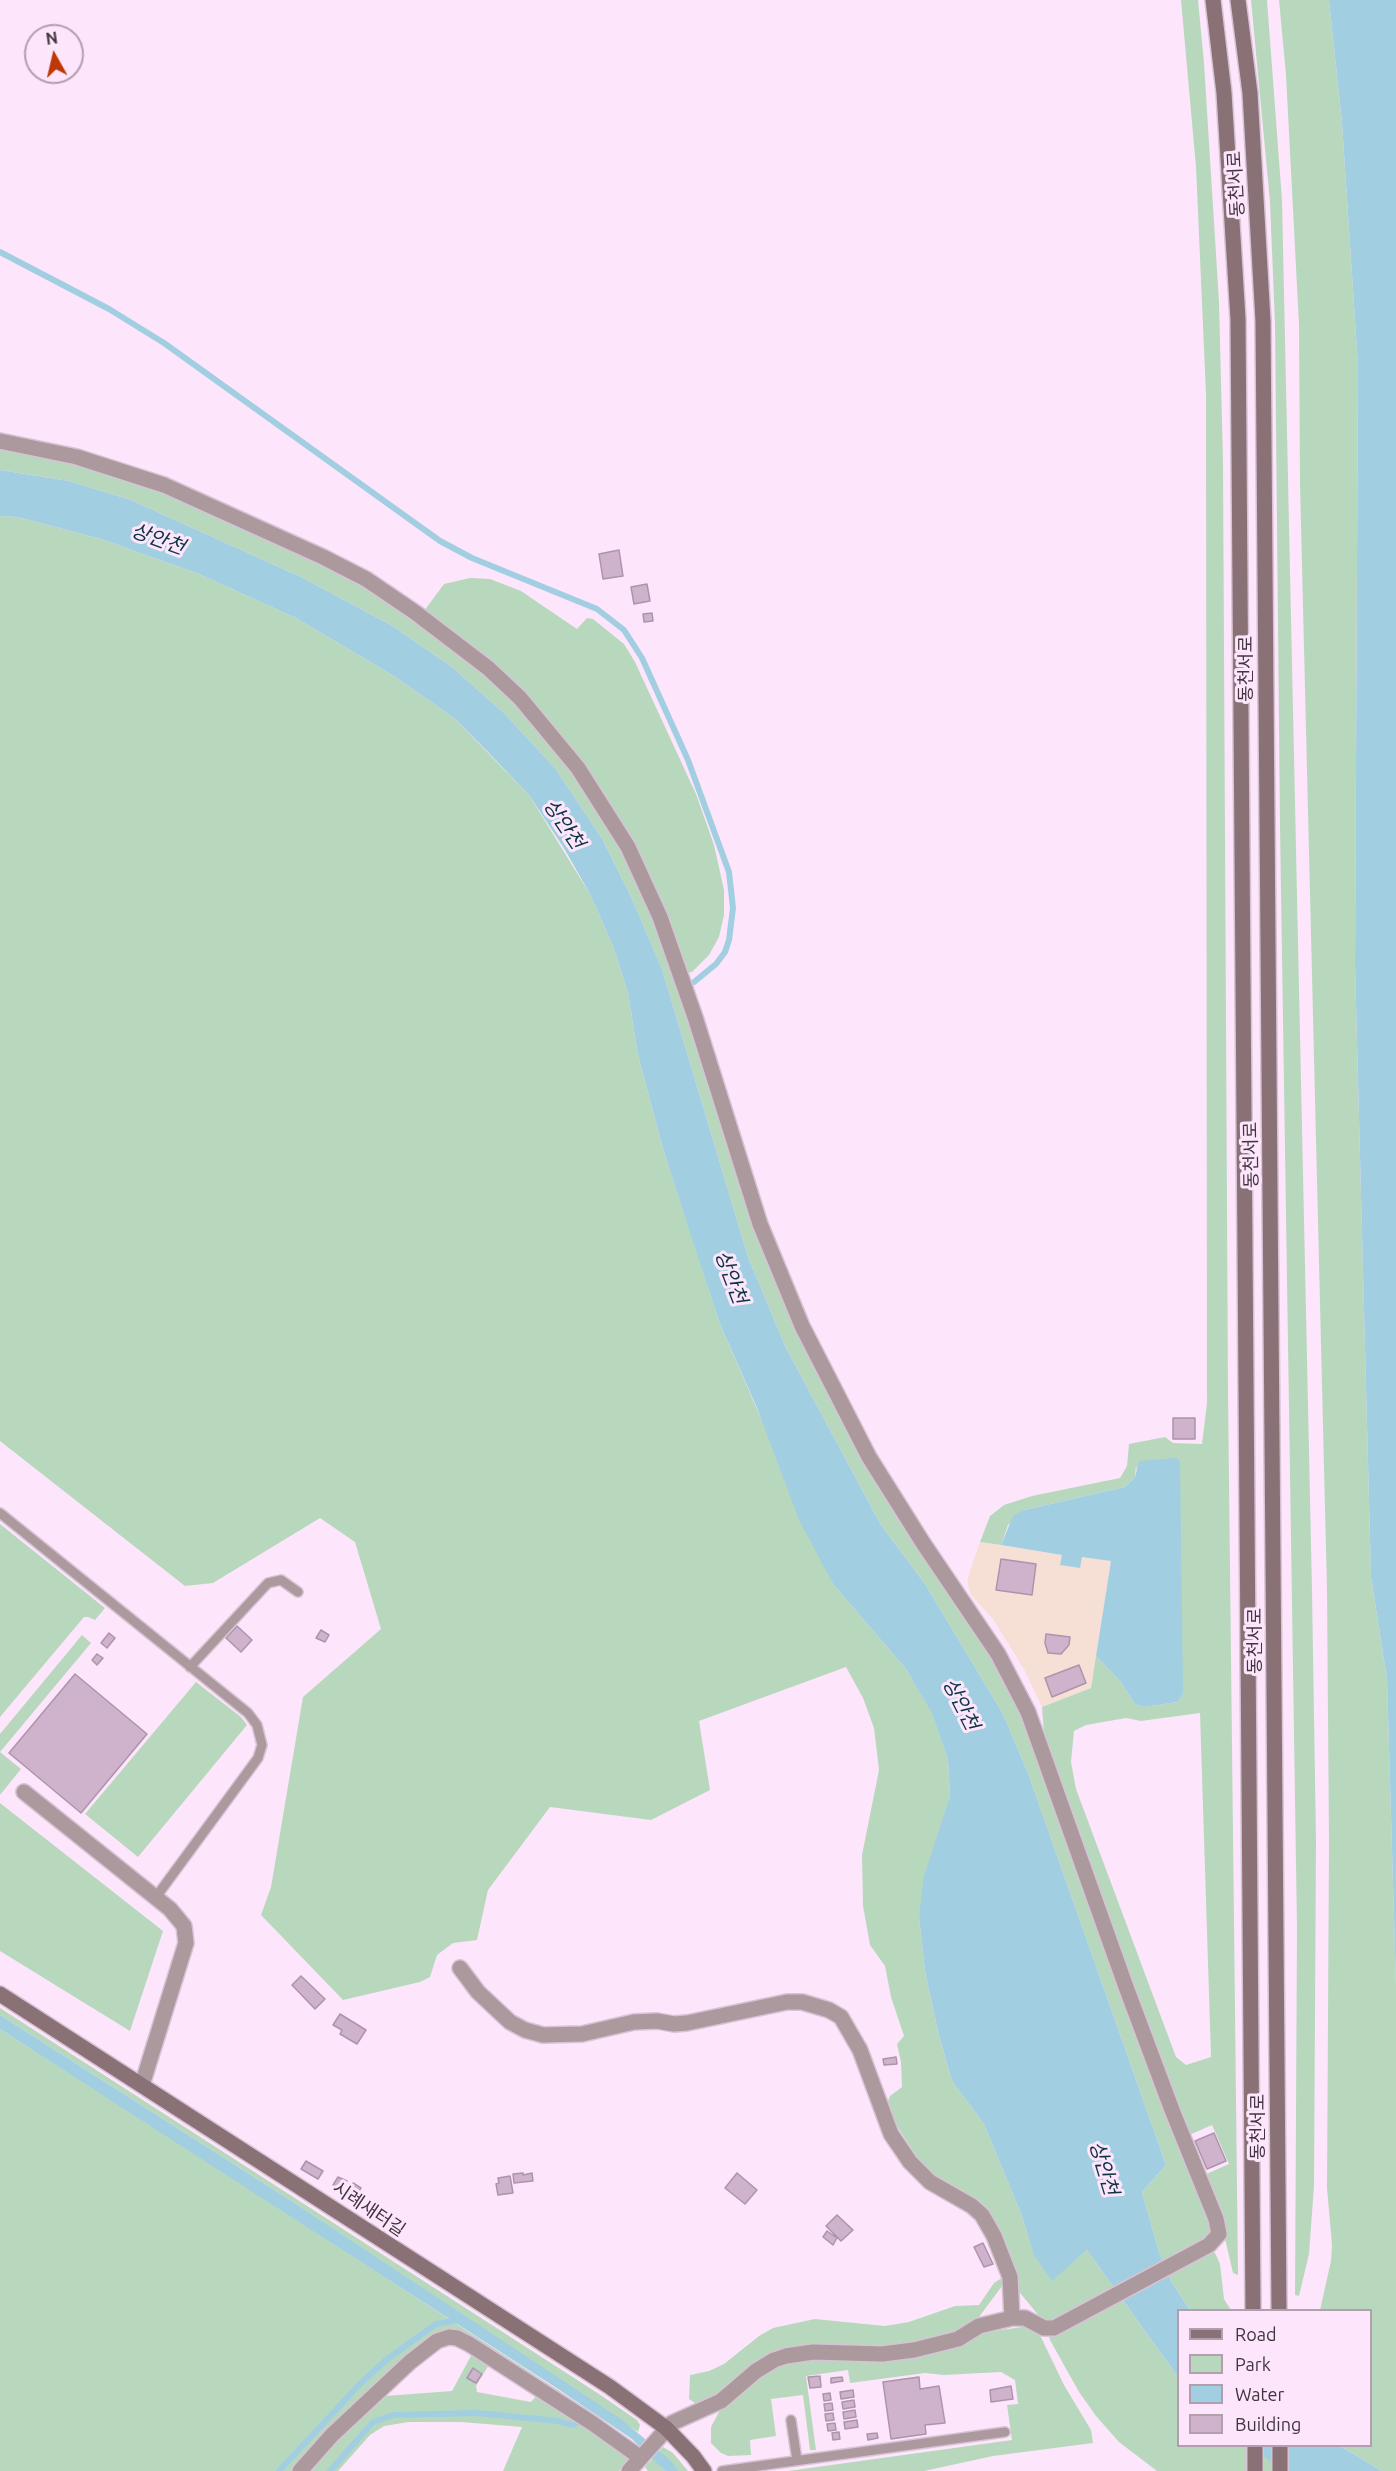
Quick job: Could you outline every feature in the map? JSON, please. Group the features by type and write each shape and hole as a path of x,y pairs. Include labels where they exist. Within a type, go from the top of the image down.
{"main road":[{"name":"동천서로","path":"1214,0 1224,93 1238,319 1253,2309"},
{"name":"동천서로","path":"1238,0 1250,93 1263,321 1279,2309"},
{"name":"시례새터길","path":"0,1994 610,2387 662,2433 693,2456 704,2471"},
{"path":"1255,2447 1255,2471"},
{"path":"1280,2447 1280,2471"}],"street":[{"path":"0,441 77,457 164,485 323,557 366,579 416,613 488,668 534,714 578,768 628,847 660,917 695,1017 760,1224 802,1326 869,1457 923,1543 993,1645 1028,1712 1126,1987 1216,2218 1219,2234 1209,2246 1061,2325 1044,2328 1025,2318 1012,2318 979,2326 957,2339 903,2352 882,2354 813,2352 786,2356 764,2365 713,2406 680,2419 662,2433 629,2471"},
{"path":"24,1792 156,1897 178,1917 184,1926 186,1937 142,2085"},
{"path":"460,1968 486,2000 510,2022 525,2030 543,2035 582,2034 634,2022 657,2021 687,2024 787,2002 802,2002 829,2010 841,2018 856,2043 869,2069 891,2134 910,2162 930,2182 972,2206 982,2215 1007,2264 1012,2318"},
{"path":"300,2471 332,2435 382,2388 432,2344 445,2338 457,2338 464,2342 587,2420 641,2458"}],"lane":[{"path":"0,1513 253,1719 261,1738 261,1750 254,1764 156,1897"},
{"path":"190,1667 268,1583 281,1580 298,1592"},
{"path":"791,2420 796,2460"},
{"path":"722,2471 1005,2432"}],"shaded area":[{"path":"980,1542 1062,1555 1080,1567 1082,1556 1111,1561 1091,1688 1042,1707 1025,1671 993,1619 971,1595 968,1577"}],"green space":[{"path":"1181,0 1198,0 1204,63 1219,302 1223,461 1228,1392 1238,2275 1233,2273 1224,2234 1204,2175 1229,2164 1212,2125 1189,2135 1055,1769 1044,1733 1042,1707 1091,1688 1096,1656 1120,1681 1135,1704 1144,1707 1178,1702 1183,1692 1136,1466 1135,1477 1125,1487 1024,1510 1008,1525 1001,1545 980,1542 990,1516 1004,1505 1032,1496 1120,1478 1127,1466 1129,1444 1165,1437 1173,1443 1202,1444 1207,1403 1206,394 1196,167","holes":["1200,1713 1211,2057 1186,2065 1176,2057 1076,1789 1071,1762 1074,1731 1086,1725 1126,1718 1141,1721"]},
{"path":"1251,0 1267,0 1282,200 1312,1590 1316,1841 1314,2186 1309,2254 1299,2296 1295,2295 1297,1929 1280,826 1275,324 1270,202"},
{"path":"1279,0 1329,0 1342,123 1358,366 1355,965 1371,1577 1387,1679 1396,1986 1396,2471 1382,2471 1342,2447 1372,2447 1372,2309 1320,2309 1331,2261 1332,2245 1327,2188 1329,1842 1327,1590 1300,484 1299,325 1286,75"},
{"path":"0,447 70,462 173,495 318,560 361,585 452,645 515,702 544,734 607,821 649,902 765,1251 927,1558 995,1665 1029,1730 1212,2223 1211,2251 1215,2253 1220,2264 1224,2299 1230,2309 1189,2309 1172,2283 1159,2252 1142,2192 1166,2165 1028,1773 1003,1714 925,1584 881,1525 786,1348 748,1257 662,969 632,899 603,840 555,768 504,713 452,667 391,625 301,577 131,500 69,481 0,470"},
{"path":"0,516 18,517 101,539 199,574 296,618 394,676 454,718 529,795 590,894 613,946 628,993 638,1055 662,1145 720,1324 833,1584 906,1669 932,1712 948,1760 950,1796 919,1917 925,1971 939,2036 952,2081 984,2124 1022,2216 1034,2254 1052,2280 1087,2250 1177,2376 1177,2447 1253,2447 1286,2471 1157,2471 1119,2442 1079,2392 1050,2340 1044,2322 1016,2288 1002,2234 991,2214 983,2204 936,2178 922,2165 892,2118 887,2103 890,2096 902,2087 901,2062 897,2044 904,2036 891,1997 885,1966 870,1945 863,1906 862,1855 879,1770 874,1728 863,1698 846,1667 699,1721 710,1790 651,1820 550,1807 488,1890 477,1940 453,1943 437,1955 430,1977 420,1982 343,2000 261,1915 271,1887 303,1697 381,1629 355,1542 320,1518 213,1583 185,1586 0,1441"},
{"path":"470,578 490,579 521,591 577,629 587,618 593,619 624,644 635,662 696,794 714,845 724,890 724,915 719,937 709,955 692,972 686,973 575,756 424,611 444,584"},
{"path":"0,1524 105,1608 95,1620 84,1617 0,1717"},
{"path":"82,1635 91,1643 0,1752 0,1734"},
{"path":"196,1682 241,1717 247,1725 138,1857 85,1814"},
{"path":"0,1752 21,1769 0,1795"},
{"path":"0,1803 163,1931 130,2031 0,1951"},
{"path":"0,2008 599,2394 637,2420 640,2425 638,2432 290,2200 0,2015"},
{"path":"0,2029 593,2413 587,2415 457,2330 450,2330 444,2331 293,2471 0,2471"},
{"path":"1003,2277 1005,2282 979,2317 961,2333 892,2349 828,2347 736,2382 705,2403 695,2403 689,2399 690,2375 709,2371 724,2364 759,2336 773,2328 815,2319 885,2326 909,2322 955,2306 979,2305 994,2283"},
{"path":"1029,2326 1039,2333 1064,2385 1091,2430 1093,2443 993,2456 924,2471 788,2471 1012,2440 1007,2405 1018,2404 1015,2380 1001,2372 944,2375 925,2373 850,2383 848,2370 806,2376 816,2450 810,2450 803,2395 771,2399 776,2436 750,2440 751,2455 728,2456 721,2453 711,2443 711,2427 720,2410 765,2369 812,2357"},
{"path":"473,2352 490,2363 476,2386 477,2392 531,2402 538,2394 628,2455 628,2460 619,2471 503,2471 522,2427 461,2422 409,2422 384,2426 370,2435 338,2471 307,2471 382,2393 385,2396 452,2391"},
{"path":"663,2447 673,2453 688,2471 679,2471 659,2451"},
{"path":"653,2458 665,2471 648,2471 645,2467"}],"water":[{"path":"1329,0 1396,0 1396,1986 1387,1679 1371,1577 1355,965 1358,366 1342,123"},
{"name":"상안천","path":"0,470 69,481 131,500 301,577 391,625 452,667 504,713 555,768 603,840 632,899 662,969 748,1257 786,1348 881,1525 925,1584 1003,1714 1028,1773 1166,2165 1142,2192 1159,2252 1172,2283 1189,2309 1177,2309 1177,2376 1087,2250 1052,2281 1034,2255 1022,2216 984,2124 952,2081 939,2036 925,1971 919,1917 924,1876 950,1796 948,1760 932,1713 906,1669 833,1584 799,1520 757,1408 720,1324 692,1239 662,1145 638,1055 628,993 613,946 590,894 565,850 529,795 454,718 394,676 296,618 199,574 101,539 18,517 0,516"},
{"path":"1176,1458 1180,1461 1183,1693 1178,1702 1144,1707 1135,1704 1120,1681 1096,1656 1111,1561 1082,1557 1080,1568 1060,1565 1062,1555 1001,1545 1013,1516 1024,1510 1125,1487 1135,1477 1139,1461"},
{"path":"0,2015 290,2200 621,2419 669,2459 679,2471 665,2471 632,2439 558,2389 0,2029"},
{"path":"1251,2447 1342,2447 1382,2471 1284,2471"}],"building":[{"path":"619,550 623,576 603,579 599,554"},
{"path":"647,584 650,601 634,604 631,587"},
{"path":"652,613 653,621 644,622 643,614"},
{"path":"1173,1418 1195,1418 1195,1439 1173,1439"},
{"path":"1001,1559 1036,1564 1032,1595 996,1590"},
{"path":"237,1626 252,1640 241,1652 226,1638"},
{"path":"321,1630 329,1635 325,1642 316,1638"},
{"path":"109,1633 115,1638 107,1648 101,1643"},
{"path":"1046,1634 1070,1637 1069,1645 1061,1654 1048,1653 1045,1643"},
{"path":"97,1654 103,1658 97,1665 92,1660"},
{"path":"1079,1665 1086,1683 1052,1697 1045,1678"},
{"path":"75,1674 147,1734 81,1813 9,1753"},
{"path":"301,1976 325,1999 315,2009 292,1985"},
{"path":"340,2014 366,2030 357,2044 340,2034 342,2030 333,2025"},
{"path":"896,2057 897,2064 884,2065 883,2059"},
{"path":"1214,2133 1226,2161 1207,2169 1195,2141"},
{"path":"306,2161 323,2171 318,2179 301,2169"},
{"path":"523,2173 523,2175 532,2173 533,2181 514,2183 513,2174"},
{"path":"737,2173 757,2190 745,2204 725,2188"},
{"path":"510,2176 513,2193 498,2195 496,2184 499,2183 498,2178"},
{"path":"338,2177 347,2181 343,2190 333,2185"},
{"path":"353,2183 361,2188 357,2195 349,2191"},
{"path":"837,2215 853,2230 841,2241 826,2226"},
{"path":"827,2231 837,2238 833,2245 823,2237"},
{"path":"983,2243 993,2264 984,2267 974,2247"},
{"path":"473,2368 482,2374 476,2383 467,2378"},
{"path":"820,2376 821,2387 810,2388 808,2377"},
{"path":"842,2377 843,2381 831,2383 831,2378"},
{"path":"919,2377 920,2389 939,2386 945,2423 925,2425 926,2434 891,2439 883,2382"},
{"path":"1011,2386 1013,2399 991,2402 990,2390"},
{"path":"853,2390 854,2397 841,2399 840,2392"},
{"path":"830,2393 831,2400 824,2401 823,2394"},
{"path":"854,2400 855,2407 843,2409 842,2402"},
{"path":"832,2403 833,2410 825,2411 824,2404"},
{"path":"855,2410 856,2417 844,2419 843,2412"},
{"path":"833,2413 834,2420 826,2421 825,2414"},
{"path":"857,2420 858,2427 845,2429 844,2422"},
{"path":"835,2423 836,2430 828,2431 827,2424"},
{"path":"839,2432 840,2439 833,2440 832,2433"},
{"path":"877,2433 878,2438 868,2440 867,2434"}],"waterway":[{"path":"0,252 109,309 164,343 440,541 472,558 597,609 624,630 642,658 688,760 729,872 733,908 729,940 725,952 716,964 694,982"},
{"path":"279,2471 359,2385 386,2360 436,2324 459,2320"},
{"path":"330,2471 373,2422 393,2415 477,2413 558,2421 571,2425 586,2420"}]}
